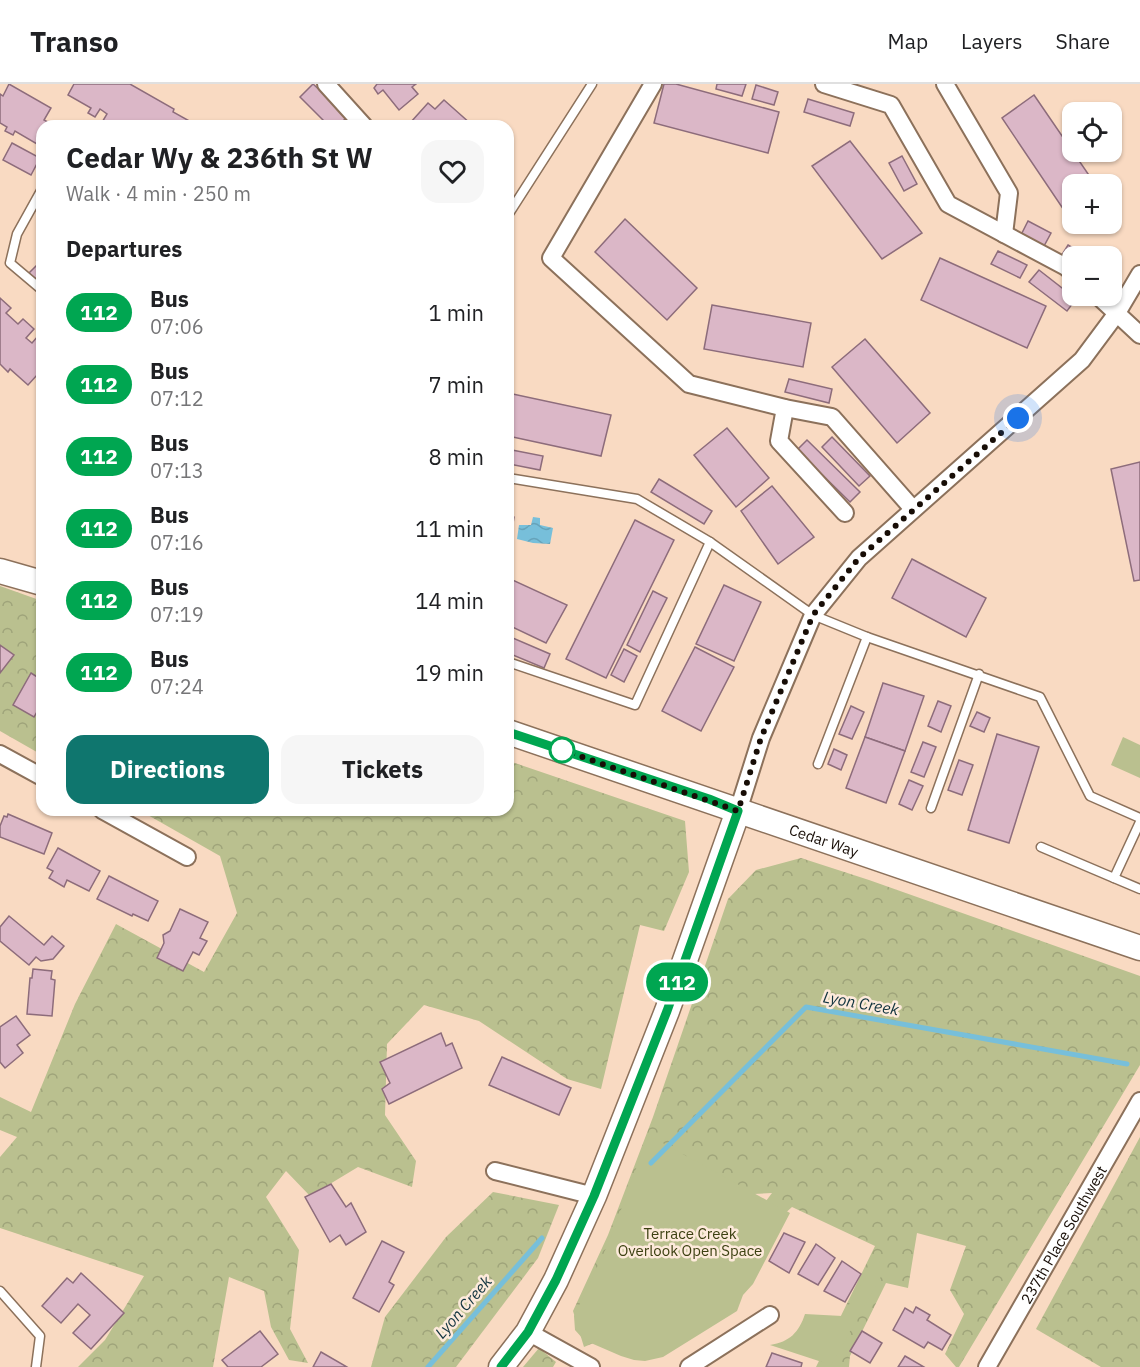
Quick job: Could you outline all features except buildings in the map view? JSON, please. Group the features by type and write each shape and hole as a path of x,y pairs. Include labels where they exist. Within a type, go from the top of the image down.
{"main road":[{"path":"0,570 36,582"},
{"name":"Cedar Way","path":"514,734 1140,948"},
{"path":"501,1367 528,1332 556,1280 594,1196 667,1011 738,811"}],"street":[{"path":"326,84 359,120"},
{"path":"652,84 551,258 689,384 832,417 913,509"},
{"path":"824,84 848,87 891,105 948,204 1062,265"},
{"path":"945,84 1009,193 1004,234"},
{"path":"738,811 761,738 813,615 859,558 1082,360 1118,313 1140,274"},
{"path":"1110,306 1140,335"},
{"path":"785,408 779,441 845,513"},
{"path":"0,754 36,774"},
{"path":"113,816 187,857"},
{"name":"237th Place Southwest","path":"987,1367 1140,1101"},
{"path":"495,1171 594,1196"},
{"path":"689,1367 770,1315"},
{"path":"528,1332 591,1367"}],"lane":[{"path":"514,206 592,84"},
{"path":"36,200 17,234 10,263 36,285"},
{"path":"514,479 637,499 710,542 813,615 867,637 1040,697 1090,796 1140,818"},
{"path":"514,664 635,705 710,542"},
{"path":"818,764 867,637"},
{"path":"931,808 979,674"},
{"path":"1114,878 1140,822"},
{"path":"1041,847 1140,889"},
{"path":"0,1291 40,1336 36,1367"}],"green space":[{"path":"0,586 36,599 36,752 0,731"},
{"path":"1123,737 1140,745 1140,778 1111,765"},
{"path":"514,763 685,821 689,872 664,931 640,925 601,1089 567,1079 479,1021 424,1005 387,1044 385,1115 416,1161 412,1187 358,1167 310,1196 286,1171 266,1197 299,1250 290,1329 308,1363 289,1360 271,1327 264,1291 229,1277 213,1367 78,1367 105,1340 144,1276 0,1228 0,1157 17,1137 0,1130 0,1097 31,1112 75,1004 116,924 204,972 237,913 220,856 150,816 514,816"},
{"path":"801,858 1140,976 1140,1065 959,1367 956,1367 945,1354 964,1314 950,1290 966,1246 917,1233 908,1288 886,1283 850,1356 849,1367 816,1367 875,1246 792,1207 768,1229 745,1229 772,1193 714,1196 629,1328 584,1347 573,1311 608,1235 653,1117 728,899 756,870"},
{"name":"Terrace Creek Overlook Open Space","path":"650,1136 790,1213 753,1284 743,1295 737,1311 663,1357 645,1361 621,1356 584,1340 575,1330 574,1316 610,1240"},
{"path":"1140,1137 1140,1367 1101,1367 1036,1329"},
{"path":"493,1192 559,1205 538,1258 456,1367 371,1367 385,1317 446,1237"},
{"path":"876,1260 887,1266 831,1365 770,1345 793,1335 805,1314 842,1316"},
{"path":"539,1348 556,1362 553,1367 523,1367"}],"water":[{"path":"533,517 540,518 540,525 553,528 550,544 517,539 519,525 531,525"}],"waterway":[{"name":"Lyon Creek","path":"651,1163 806,1007 1127,1064"},
{"name":"Lyon Creek","path":"428,1367 542,1238"}],"bus line":[{"name":"112","path":"501,1367 528,1332 556,1280 594,1196 667,1011 738,811 709,799 514,734"}],"route":[{"path":"562,750 709,799 738,811 761,738 813,615 859,558 1018,418"}]}
